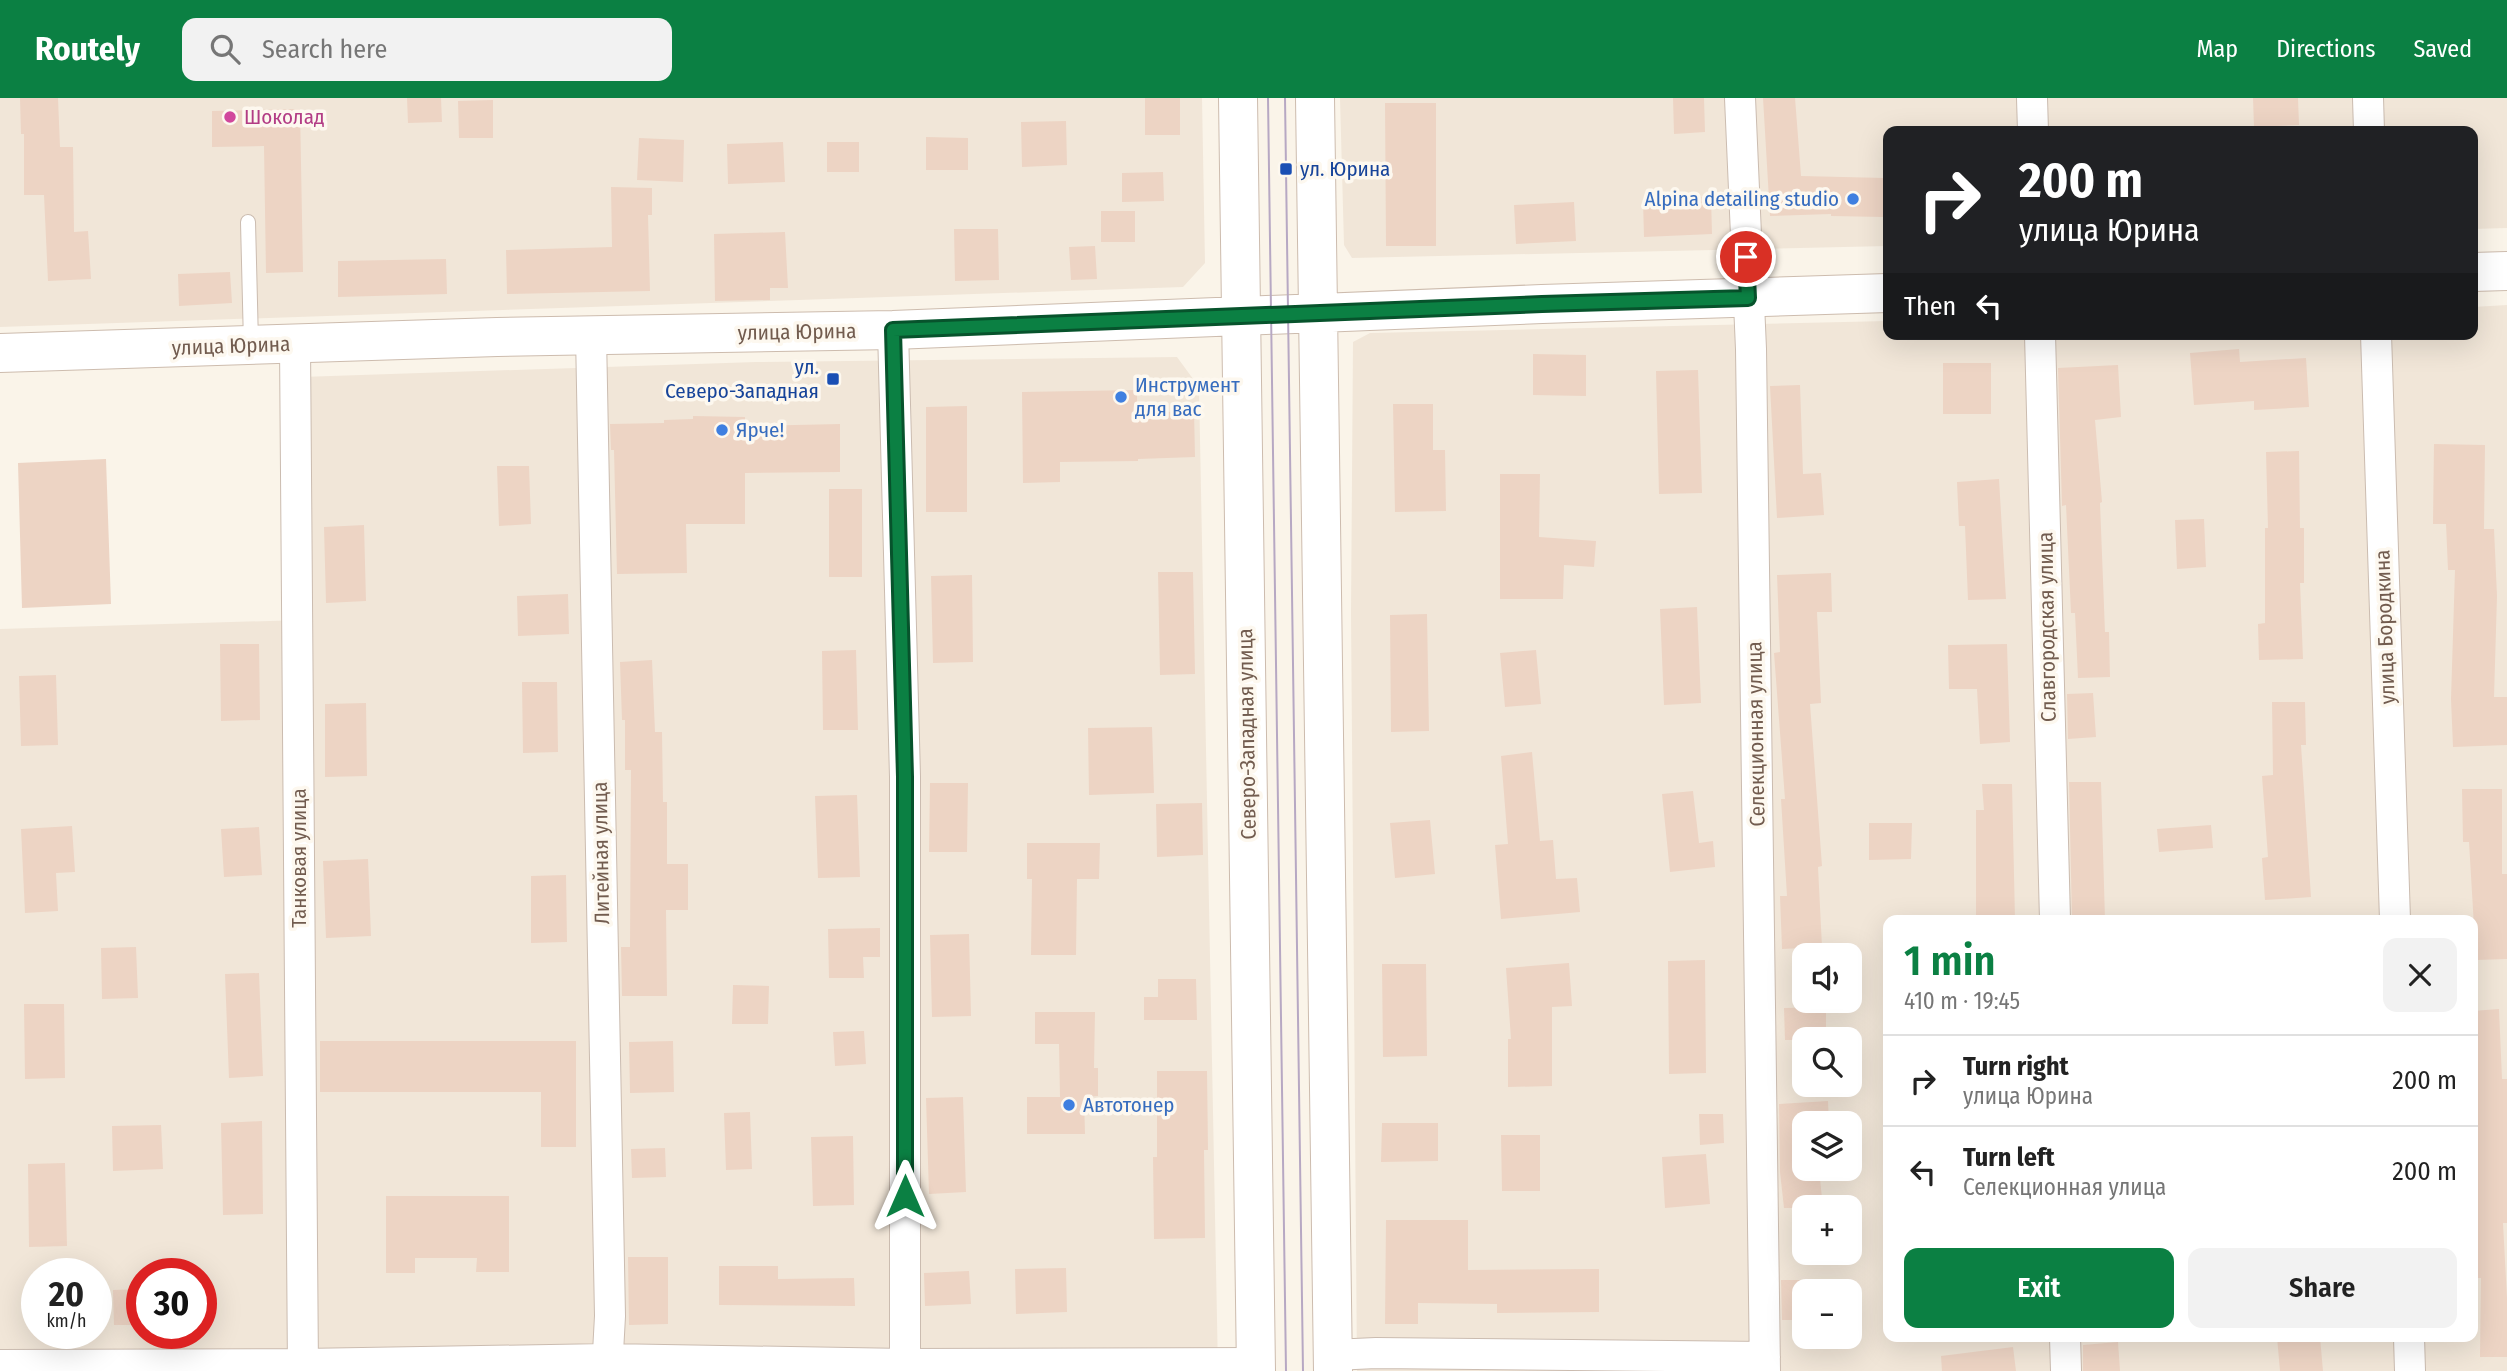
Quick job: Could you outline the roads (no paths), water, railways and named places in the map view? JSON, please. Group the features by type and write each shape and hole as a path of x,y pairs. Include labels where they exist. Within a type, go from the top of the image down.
{"main road":[{"name":"Северо-Западная улица","path":"1238,98 1256,1367"},
{"path":"1315,98 1333,1363"},
{"path":"2478,272 2507,271"},
{"name":"улица Юрина","path":"0,352 591,335 893,330 1883,293"}],"street":[{"name":"Селекционная улица","path":"1740,98 1751,349 1765,1364"},
{"path":"2032,98 2033,126"},
{"path":"2368,98 2369,126"},
{"path":"893,330 905,777 905,1367"},
{"name":"Литейная улица","path":"591,335 609,1302 607,1365"},
{"name":"Славгородская улица","path":"2040,340 2055,915"},
{"name":"улица Бородкина","path":"2376,340 2395,915"},
{"name":"Танковая улица","path":"295,345 303,1368"},
{"path":"2065,1342 2066,1371"},
{"path":"2409,1342 2410,1371"},
{"path":"1333,1363 1390,1353 1765,1364"},
{"path":"0,1365 303,1368 607,1365 1256,1367"}],"lane":[{"path":"248,222 251,346"}],"tram line":[{"path":"1268,98 1286,1371"},
{"path":"1285,98 1303,1371"}],"place":[{"name":"Шоколад","path":"230,117"},
{"name":"ул. Юрина","path":"1286,169"},
{"name":"Alpina detailing studio","path":"1853,199"},
{"name":"ул. Северо-Западная","path":"833,379"},
{"name":"Инструмент для вас","path":"1121,397"},
{"name":"Ярче!","path":"722,430"},
{"name":"Автотонер","path":"1069,1105"}]}
